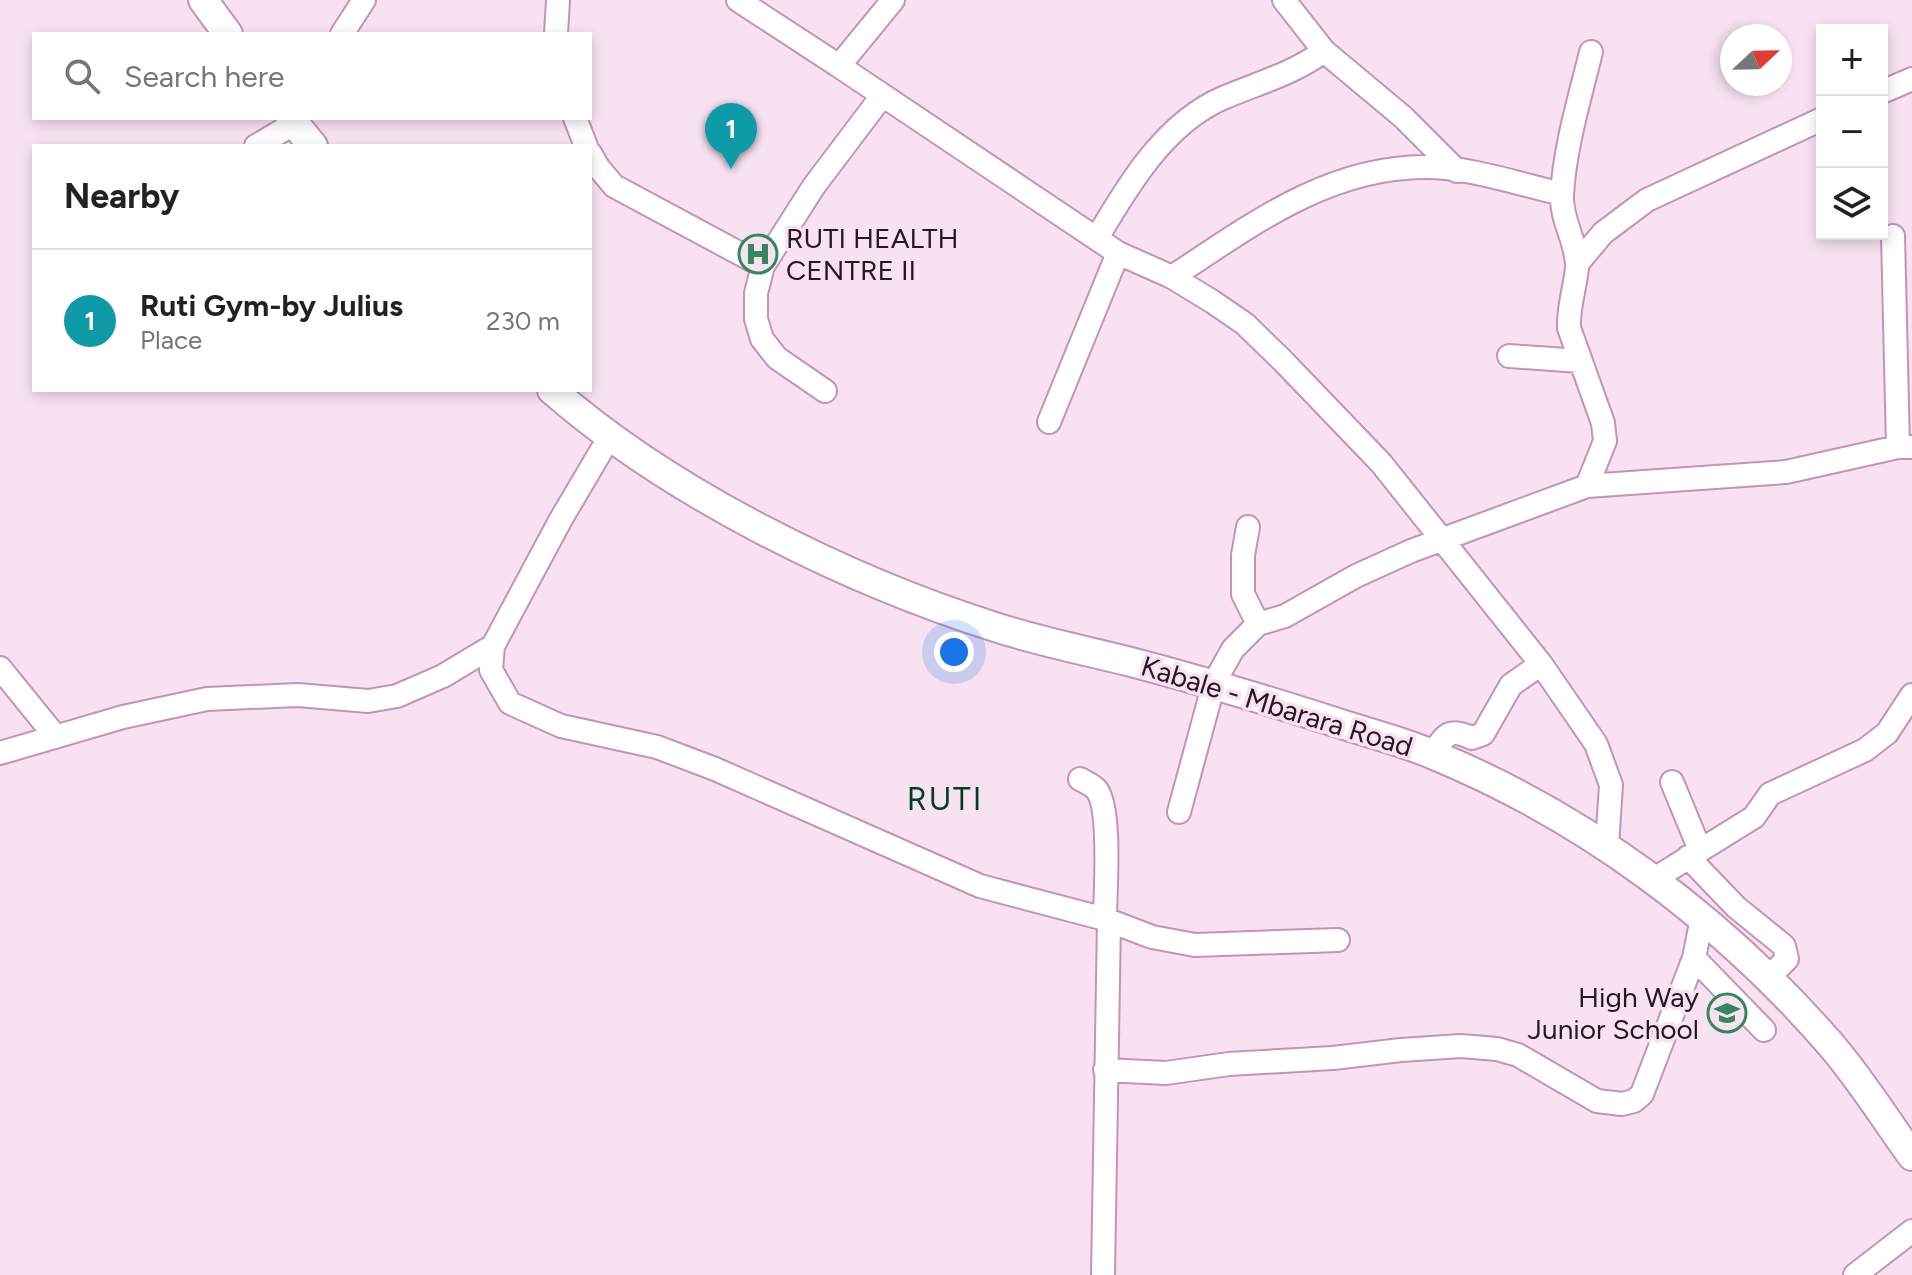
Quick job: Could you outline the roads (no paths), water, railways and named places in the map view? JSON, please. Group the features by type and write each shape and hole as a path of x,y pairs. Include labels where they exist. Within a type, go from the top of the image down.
{"main road":[{"path":"203,0 227,32"},
{"path":"293,120 311,144"},
{"name":"Kabale - Mbarara Road","path":"555,392 610,436 694,490 888,589 998,628 1214,683 1432,754 1505,787 1607,846 1702,918 1767,979 1832,1047 1912,1156"}],"street":[{"path":"343,32 364,0"},
{"path":"556,32 558,0"},
{"path":"738,0 1118,253 1172,277 1245,324 1381,463 1541,664 1596,744 1611,785 1607,846"},
{"path":"839,66 893,0"},
{"path":"1284,0 1324,51 1393,108 1457,171"},
{"path":"1097,238 1130,185 1176,128 1210,105 1306,64 1324,51"},
{"path":"1587,486 1605,441 1603,423 1569,328 1577,264 1563,211 1562,194 1574,121 1591,52"},
{"path":"1888,89 1912,79"},
{"path":"825,391 777,358 762,339 756,319 756,293 763,266 814,186 882,96"},
{"path":"259,144 293,120"},
{"path":"576,120 585,144"},
{"path":"1577,264 1603,233 1647,200 1816,122"},
{"path":"592,156 614,186 763,266"},
{"path":"1172,277 1289,201 1328,185 1384,169 1428,167 1457,171 1562,194"},
{"path":"1179,812 1214,683 1233,649 1258,624 1285,616 1356,576 1411,551 1587,486 1786,472 1905,447 1893,236"},
{"path":"1049,422 1118,253"},
{"path":"1509,356 1580,361"},
{"path":"610,436 547,544 493,646 491,670 510,703 561,726 657,747 715,769 980,886 1107,920 1152,937 1195,945 1338,940"},
{"path":"1248,527 1243,555 1243,594 1258,624"},
{"path":"4,756 123,717 207,699 298,695 368,701 397,696 443,676 493,646"},
{"path":"1432,754 1445,736 1452,732 1472,738 1483,734 1511,685 1541,664"},
{"path":"0,668 56,737"},
{"path":"1654,879 1754,817 1770,794 1865,750 1887,733 1912,695"},
{"path":"1080,779 1095,788 1101,799 1106,829 1103,1275"},
{"path":"1672,782 1694,854 1736,907 1784,946 1787,959 1767,979"},
{"path":"1105,1070 1166,1073 1229,1064 1461,1046 1497,1049 1518,1055 1597,1101 1622,1104 1634,1101 1642,1094 1694,958 1702,918"},
{"path":"1694,958 1764,1030"},
{"path":"1855,1275 1912,1231"}],"place":[{"name":"Ruti Gym-by Julius","path":"731,169"},
{"name":"RUTI HEALTH CENTRE II","path":"758,254"},
{"name":"High Way Junior School","path":"1727,1013"}],"district":[{"name":"RUTI","path":"945,799"}]}
